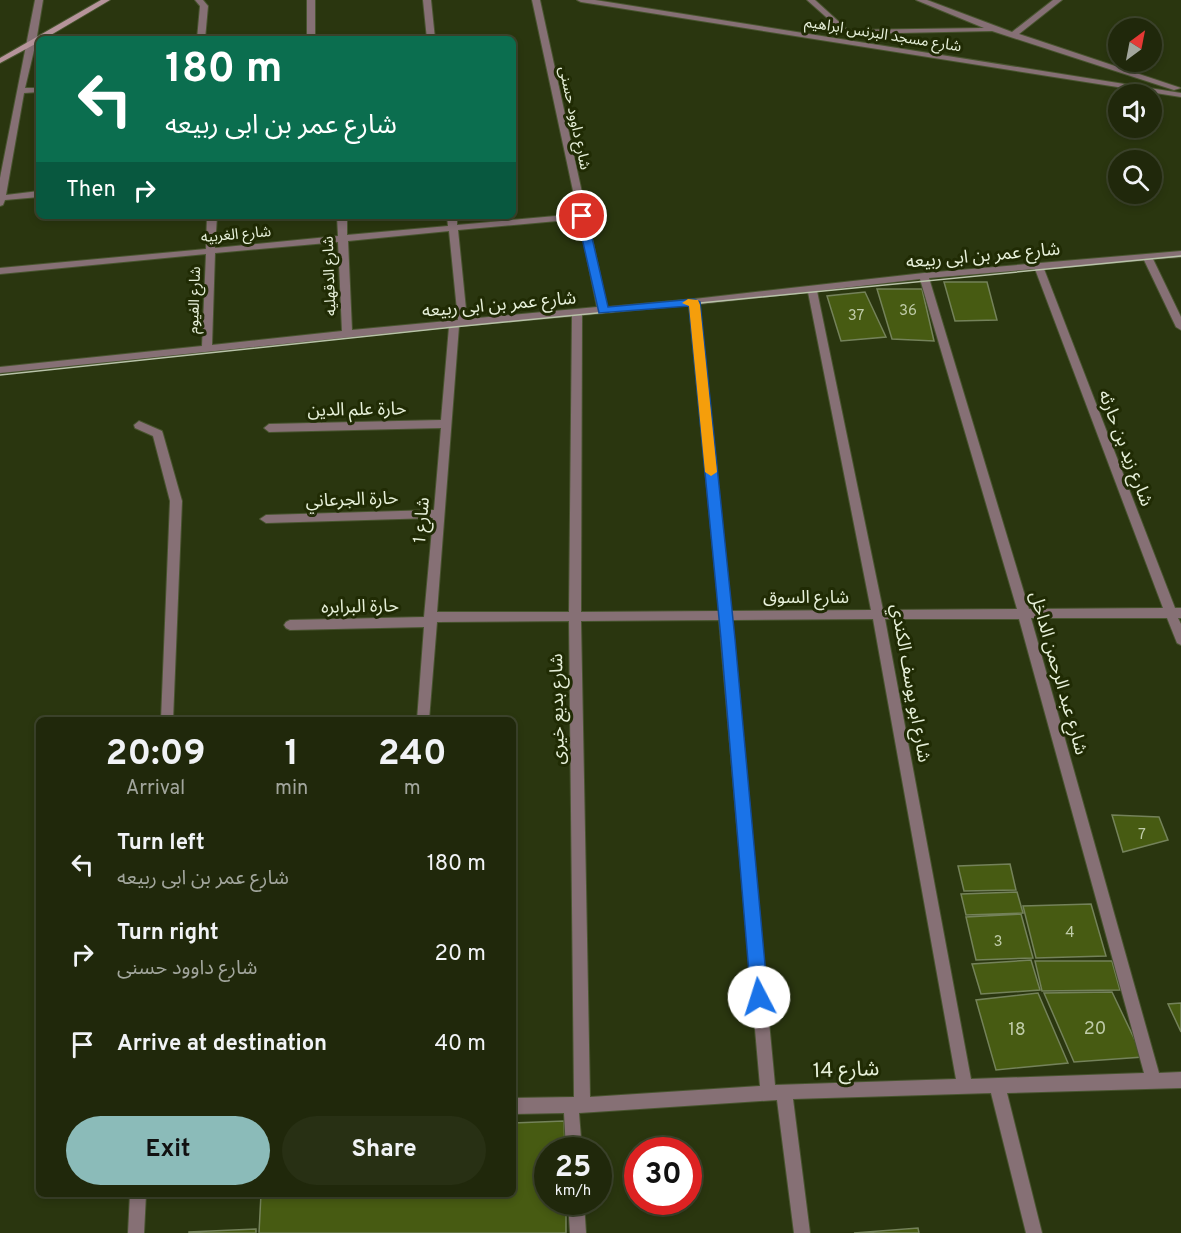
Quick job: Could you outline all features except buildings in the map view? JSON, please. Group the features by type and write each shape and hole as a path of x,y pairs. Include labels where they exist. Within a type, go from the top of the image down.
{"main road":[{"path":"43,36 106,0"},
{"path":"0,61 36,40"}],"street":[{"path":"36,194 0,200 4,152 32,42 39,0"},
{"path":"199,0 204,6 201,36"},
{"path":"311,0 311,36"},
{"path":"427,0 431,36"},
{"name":"شارع داوود حسنى","path":"536,0 603,311"},
{"name":"شارع مسجد البرنس ابراهيم","path":"581,0 1181,95"},
{"path":"811,0 859,44"},
{"path":"920,0 997,30 1181,89"},
{"path":"1013,35 1058,0"},
{"path":"846,32 997,30"},
{"path":"20,91 36,90"},
{"name":"شارع الغربيه","path":"0,271 582,216"},
{"name":"شارع الفيوم","path":"207,349 212,219"},
{"name":"شارع الدقهليه","path":"342,219 347,335"},
{"name":"شارع 1","path":"423,717 447,424 459,323 452,219"},
{"name":"شارع عمر بن ابى ربيعه","path":"0,370 459,323 694,302 924,276 1181,254"},
{"path":"1147,256 1181,327"},
{"name":"شارع زيد بن حارثه","path":"1039,267 1176,613 1181,640"},
{"name":"شارع عبد الرحمن الداخل","path":"924,276 1024,614 1154,1082"},
{"name":"شارع ابو يوسف الكندي","path":"812,288 878,615 965,1086"},
{"path":"694,302 776,1092 802,1233"},
{"name":"شارع بديع خيرى","path":"575,1137 577,1105 575,616 577,313"},
{"name":"حارة علم الدين","path":"269,428 447,424"},
{"path":"139,425 158,434 176,501 168,717"},
{"name":"حارة الجرعاني","path":"266,519 439,514"},
{"name":"شارع السوق","path":"430,620 575,616 1176,613"},
{"name":"حارة البرابره","path":"290,625 430,620"},
{"name":"شارع 14","path":"516,1106 577,1105 776,1092 1181,1080"},
{"path":"997,1085 1034,1233"},
{"path":"136,1233 138,1197"},
{"path":"577,1215 578,1233"}],"tram line":[{"path":"0,375 454,327 1181,256"}],"slow traffic":[{"path":"688,303 694,302 711,472"}],"route":[{"path":"582,216 603,311 694,302 728,639 759,997"}]}
